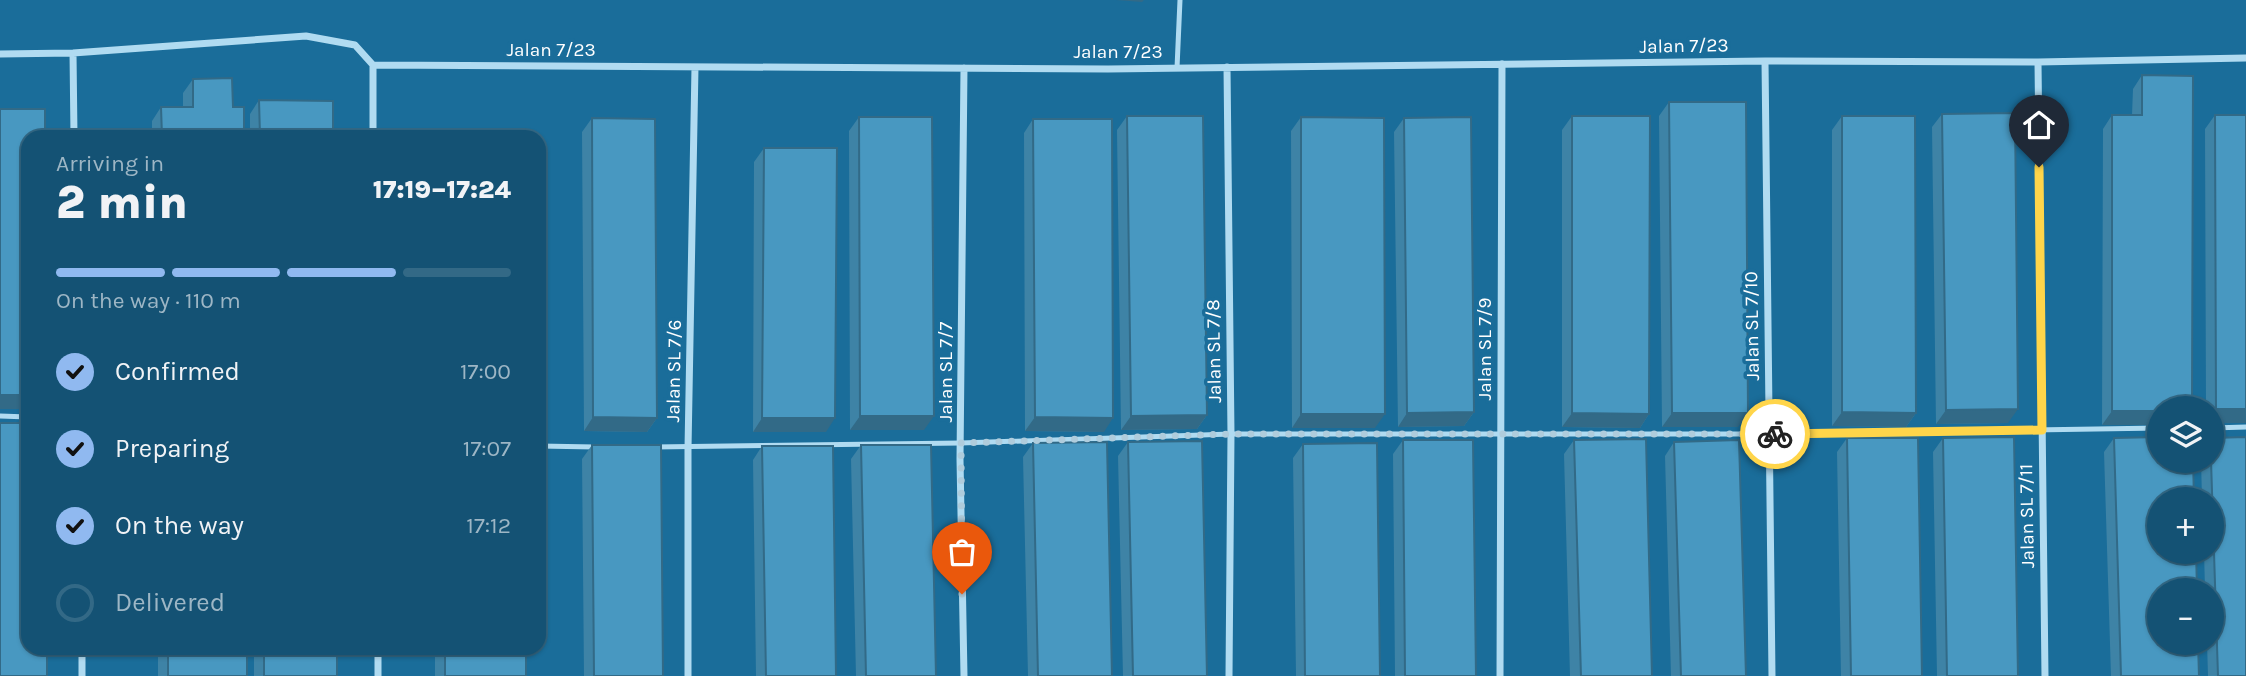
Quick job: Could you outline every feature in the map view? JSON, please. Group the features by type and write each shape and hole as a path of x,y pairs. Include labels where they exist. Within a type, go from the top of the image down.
{"street":[{"path":"0,54 73,53 306,36 355,45 373,65 373,130"},
{"path":"73,53 74,130"},
{"name":"Jalan 7/23","path":"373,65 1177,68 2246,58"},
{"name":"Jalan SL 7/10","path":"1765,61 1772,676"},
{"name":"Jalan SL 7/11","path":"2038,62 2045,676"},
{"name":"Jalan SL 7/9","path":"1500,676 1502,64"},
{"name":"Jalan SL 7/6","path":"688,676 688,448 695,67"},
{"name":"Jalan SL 7/8","path":"1227,67 1231,434 1229,676"},
{"name":"Jalan SL 7/7","path":"964,68 960,459 964,676"},
{"path":"82,655 82,676"},
{"path":"378,655 378,676"}],"lane":[{"path":"1177,68 1180,0"},
{"path":"0,416 21,417"},
{"path":"2224,428 2246,427"},
{"path":"648,447 961,443 1231,434 1769,434 2147,428"},
{"path":"546,446 607,447"}],"building":[{"path":"2142,75 2193,76 2192,396 2147,396 2147,411 2112,411 2112,115 2142,115"},
{"path":"232,78 233,107 244,107 244,130 162,130 161,107 193,107 193,79"},
{"path":"259,100 333,101 333,130 260,130"},
{"path":"1669,102 1746,102 1748,413 1672,413"},
{"path":"0,109 45,109 45,130 21,130 21,395 0,395"},
{"path":"2015,113 2018,409 1946,410 1942,114"},
{"path":"2215,115 2246,115 2246,409 2224,409 2224,396 2216,396"},
{"path":"1127,116 1203,116 1207,415 1131,416"},
{"path":"1572,116 1650,116 1649,414 1572,413"},
{"path":"1842,116 1915,116 1916,413 1842,412"},
{"path":"859,117 932,117 934,416 860,416"},
{"path":"1301,117 1384,118 1385,414 1301,414"},
{"path":"1471,117 1474,412 1407,413 1404,118"},
{"path":"592,118 655,119 657,418 593,417"},
{"path":"1033,119 1112,119 1113,418 1035,417"},
{"path":"764,148 837,148 835,418 762,418"},
{"path":"0,423 21,423 21,655 47,655 47,676 0,676"},
{"path":"2014,437 2018,676 1947,676 1943,438"},
{"path":"2147,437 2147,473 2193,473 2194,487 2147,487 2147,564 2196,564 2197,578 2147,578 2147,655 2198,655 2199,676 2121,676 2114,438"},
{"path":"2246,437 2246,676 2218,676 2217,655 2224,655 2224,578 2215,578 2214,564 2224,564 2224,487 2212,487 2211,473 2224,473 2224,438"},
{"path":"1847,438 1918,438 1922,676 1851,676"},
{"path":"1646,439 1652,676 1581,676 1574,440"},
{"path":"1403,440 1473,440 1476,676 1405,676"},
{"path":"1739,440 1746,676 1681,676 1674,442"},
{"path":"1202,441 1207,676 1133,676 1128,442"},
{"path":"1107,442 1112,676 1038,676 1033,443"},
{"path":"1377,443 1380,676 1305,676 1303,444"},
{"path":"592,445 661,445 663,676 594,676"},
{"path":"861,445 931,445 936,676 866,676"},
{"path":"762,446 833,446 836,676 766,676"},
{"path":"168,655 247,655 247,676 168,676"},
{"path":"264,655 337,655 337,676 264,676"},
{"path":"445,655 526,655 526,676 445,676"}],"way so far":[{"path":"962,594 961,443 1231,434 1775,434"}],"route":[{"path":"1775,434 2042,430 2039,167"}]}
